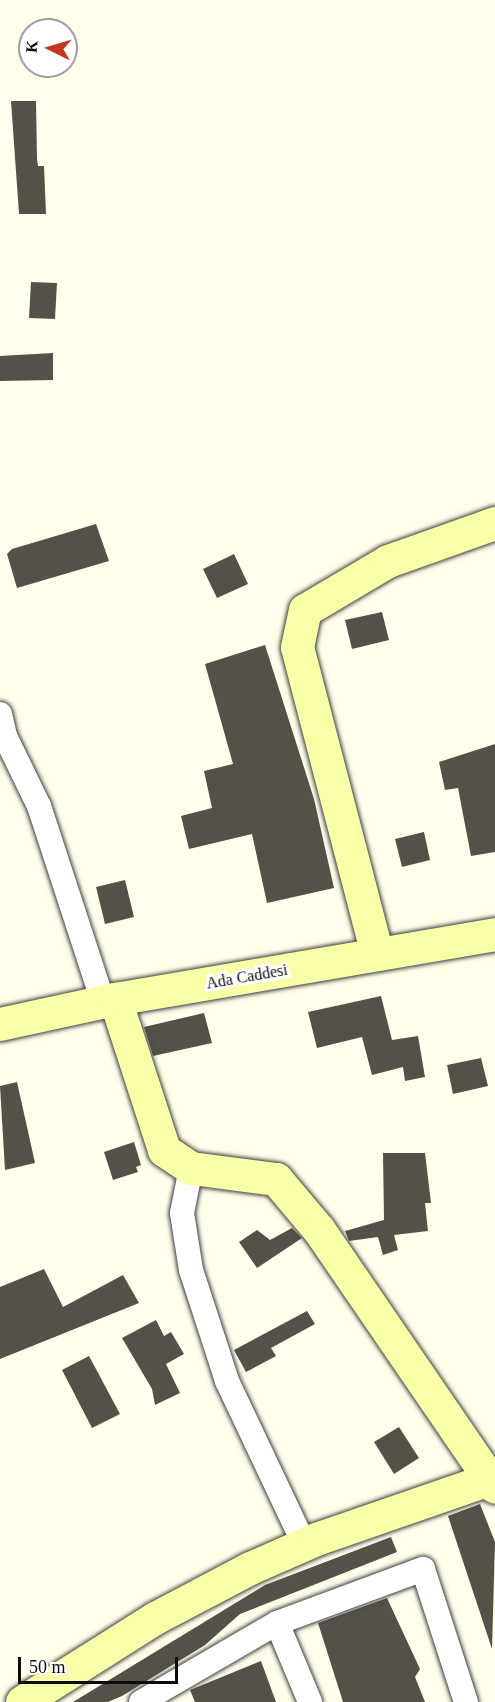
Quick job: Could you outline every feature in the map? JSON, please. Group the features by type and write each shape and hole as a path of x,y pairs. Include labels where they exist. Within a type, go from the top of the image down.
{"main road":[{"path":"378,954 297,647 305,610 388,561 495,523"},
{"name":"Ada Caddesi","path":"0,1024 109,1001 495,934"},
{"path":"22,1702 155,1618 304,1544 493,1481 319,1230 276,1179 192,1168 164,1150 109,1001"}],"street":[{"path":"0,714 5,736 39,806 109,1001"},
{"path":"192,1168 182,1213 191,1270 227,1381 304,1544"},
{"path":"143,1702 277,1623 423,1569 466,1702"},
{"path":"277,1623 310,1702"}],"building":[{"path":"11,101 36,101 37,159 38,166 44,166 46,214 19,214"},
{"path":"31,282 57,283 55,319 29,318"},
{"path":"53,353 53,380 0,381 0,356"},
{"path":"96,524 109,561 17,588 7,554 12,549"},
{"path":"234,554 248,584 217,598 203,569"},
{"path":"382,612 389,640 352,649 345,620"},
{"path":"265,645 314,799 334,888 267,903 252,834 189,849 181,816 212,808 204,771 233,764 205,664"},
{"path":"495,744 495,852 471,856 458,788 445,790 439,762"},
{"path":"424,832 430,860 402,867 395,839"},
{"path":"125,880 134,917 105,924 96,887"},
{"path":"381,996 392,1040 418,1036 425,1077 405,1081 403,1067 372,1075 362,1037 317,1048 308,1012"},
{"path":"204,1013 212,1043 153,1056 144,1027"},
{"path":"481,1058 488,1086 453,1094 447,1065"},
{"path":"17,1082 35,1163 5,1170 0,1086"},
{"path":"134,1142 141,1165 136,1167 138,1172 113,1180 104,1152"},
{"path":"383,1153 425,1153 431,1203 425,1203 428,1231 394,1235 398,1250 383,1255 378,1237 349,1241 345,1231 384,1220"},
{"path":"292,1228 302,1238 257,1268 239,1242 257,1230 270,1240"},
{"path":"44,1269 63,1307 123,1275 139,1303 0,1359 0,1287"},
{"path":"307,1311 315,1324 271,1348 276,1356 246,1372 234,1350"},
{"path":"156,1320 164,1336 171,1332 184,1354 166,1364 180,1393 155,1405 152,1389 122,1338"},
{"path":"89,1356 120,1414 92,1428 62,1370"},
{"path":"399,1427 419,1458 394,1474 374,1442"},
{"path":"480,1504 495,1542 492,1649 448,1516"},
{"path":"391,1537 397,1552 240,1614 205,1645 122,1696 108,1702 73,1702 265,1585"},
{"path":"387,1598 420,1669 415,1677 425,1702 343,1702 318,1623"},
{"path":"261,1661 276,1702 195,1702 190,1690"}]}
